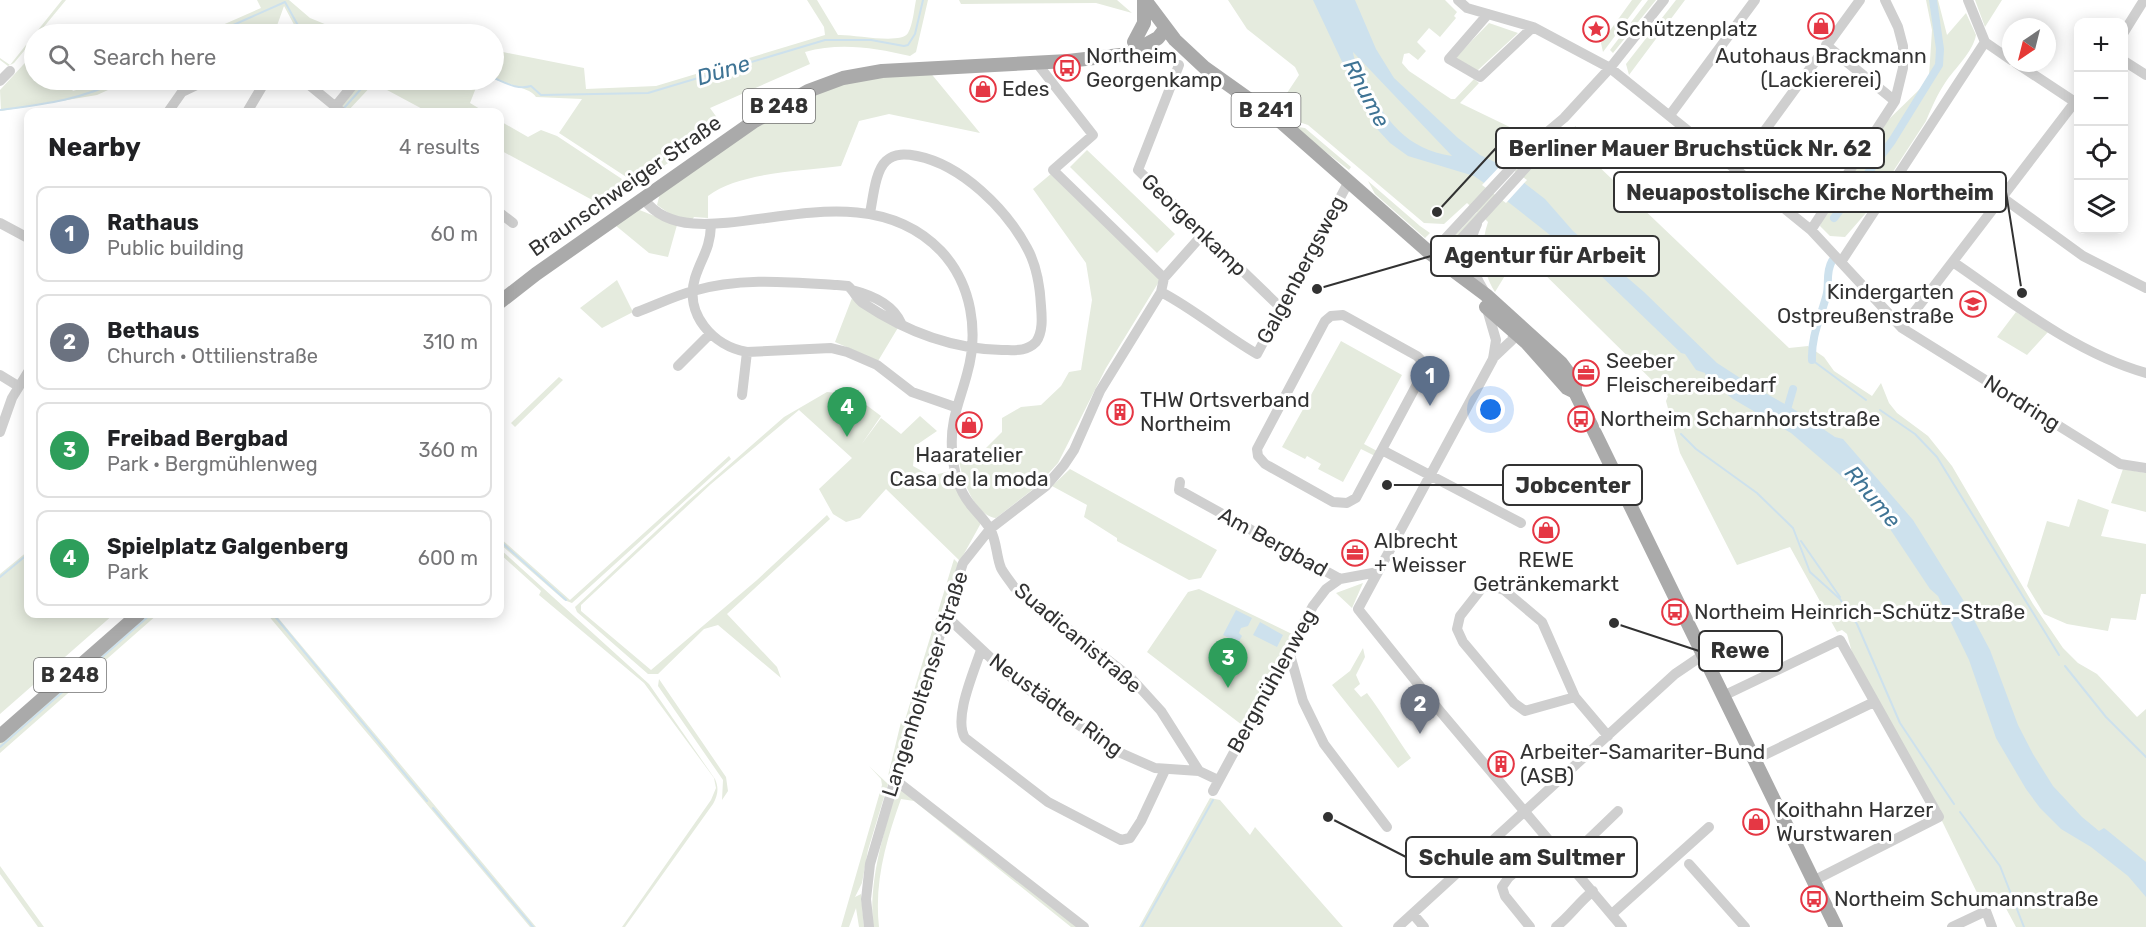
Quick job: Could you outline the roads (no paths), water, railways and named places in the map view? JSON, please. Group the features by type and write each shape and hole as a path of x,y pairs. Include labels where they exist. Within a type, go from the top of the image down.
{"main road":[{"name":"B 241","path":"1145,0 1166,29 1204,68 1273,116 1435,258 1454,268 1486,301 1517,328 1567,388 1575,392 1836,927"},
{"path":"1134,42 1144,22 1145,0"},
{"path":"1116,55 1153,31 1166,29"},
{"name":"B 248","path":"1036,62 1136,51 1158,38 1166,29"},
{"name":"Braunschweiger Straße","path":"504,299 753,122 808,90 843,78 882,71 1036,62"},
{"name":"B 248","path":"0,736 134,618"}],"street":[{"name":"Nordring","path":"1458,0 1467,8 1533,27 1610,68 1814,234 1902,328 2120,464 2146,468"},
{"path":"1435,258 1610,68 1664,0"},
{"path":"1670,115 1755,0"},
{"path":"1736,170 1860,0"},
{"path":"1854,241 1837,245 1814,234 1895,101 1903,68 1903,46 1898,27 1885,0"},
{"path":"1968,0 1985,42 2002,54"},
{"path":"2128,26 2144,0"},
{"path":"1488,14 1449,59 1480,77 1533,27"},
{"path":"1841,262 1985,42"},
{"path":"1826,45 1895,101"},
{"path":"1036,62 1093,135 1053,170 1164,278 1203,234"},
{"path":"2128,63 2146,75"},
{"name":"Georgenkamp","path":"1179,65 1138,170 1281,308"},
{"path":"0,81 10,71"},
{"path":"2031,72 2074,98"},
{"path":"171,108 182,92 186,90"},
{"path":"249,108 260,90"},
{"path":"314,90 333,108"},
{"path":"338,108 350,90"},
{"path":"1902,328 2074,104"},
{"path":"637,312 694,291 754,282 793,282 837,285 852,290 860,301 931,338 971,348 1022,351 1039,337 1042,319 1039,283 1032,260 1020,237 974,184 962,175 936,161 910,155 894,156 883,165 870,213"},
{"name":"Galgenbergsweg","path":"1161,292 1257,354 1349,181"},
{"path":"2002,198 2083,256 2146,288"},
{"path":"644,199 656,212 675,221 711,225 824,210 870,213 911,228 934,244 951,263 969,300 973,322 971,348 967,376 955,407 951,427 955,472 963,494 990,529"},
{"path":"1478,212 1470,259 1486,301 1494,331 1494,353"},
{"path":"504,216 513,223"},
{"path":"0,223 24,236"},
{"path":"711,225 710,244 695,279 694,291 698,315 710,334 725,346 747,352 831,348 847,352 877,365 912,392 955,407"},
{"path":"1953,262 2065,336 2104,356 2146,373"},
{"name":"Langenholtenser Straße","path":"869,927 868,876 894,779 963,563 990,529 1046,486 1064,465 1074,450 1100,390 1161,292 1164,278"},
{"path":"1343,315 1417,356 1423,362 1422,376 1382,450 1356,498 1342,504 1333,502 1265,464 1258,456 1258,445 1325,321 1331,316 1343,315"},
{"path":"1517,328 1512,340 1494,353 1358,609 1623,927"},
{"path":"678,366 710,334"},
{"path":"742,395 747,352"},
{"path":"0,375 18,386"},
{"path":"0,432 18,386 24,378"},
{"path":"1382,450 1429,477 1521,523"},
{"name":"Am Bergbad","path":"1180,482 1179,490 1340,579 1378,572"},
{"name":"Suadicanistraße","path":"990,529 1001,567 1014,587 1131,678 1168,721 1199,771"},
{"name":"Bergmühlenweg","path":"1216,785 1318,599 1340,579"},
{"path":"1575,697 1525,711 1514,703 1463,642 1457,629 1460,616 1482,588 1490,585 1504,590 1542,621 1575,697 1608,736"},
{"name":"Neustädter Ring","path":"945,615 1011,676 1114,750 1135,761 1166,770 1199,771 1216,785"},
{"path":"1723,696 1840,640 1940,817 1814,881"},
{"name":"Neustädter Ring","path":"981,650 961,717 960,729 965,738 1048,802 1121,840 1130,838 1136,832 1166,770"},
{"path":"1289,651 1303,701 1324,744 1387,827"},
{"path":"1398,927 1679,671 1703,656"},
{"path":"1754,760 1874,702"},
{"path":"894,779 1084,927"},
{"path":"1567,860 1618,811"},
{"path":"1612,914 1709,827"},
{"path":"1530,927 1505,896 1502,887 1509,877 1552,842"},
{"path":"1689,864 1745,927"},
{"path":"1556,927 1574,913 1581,901 1593,891"},
{"path":"1952,927 1986,911 1992,927"},
{"path":"1413,914 1424,927"}],"water":[{"name":"Rhume","path":"1313,0 1355,0 1376,49 1394,78 1458,138 1480,155 1501,165 1545,199 1573,231 1644,292 1717,363 1835,437 1843,439 1913,520 1965,603 1990,650 2018,725 2053,786 2082,817 2099,831 2104,828 2146,862 2146,897 2128,876 2091,847 2061,829 2040,808 2026,789 1996,738 1969,660 1938,596 1930,589 1886,523 1861,493 1791,433 1733,399 1707,379 1705,373 1696,370 1685,354 1681,353 1597,272 1484,183 1474,176 1408,156 1390,143 1378,130 1361,102","holes":["1353,52 1452,156 1422,147 1410,140 1389,120 1372,95"]},
{"path":"1236,610 1252,618 1248,626 1241,628 1239,633 1242,636 1238,643 1223,635"},
{"path":"1260,622 1283,635 1277,647 1253,635"}],"waterway":[{"name":"Düne","path":"504,83 516,87 531,86 541,95 648,93 825,40 871,40 904,46 908,45 915,34 923,0"},
{"path":"1834,218 1892,141 1939,65 1940,49 1933,0"},
{"path":"236,24 285,2 297,24"},
{"path":"0,110 77,97 97,90"},
{"name":"Düne","path":"344,108 360,90"},
{"path":"1812,360 1814,336 1827,292 1832,261"},
{"path":"1812,360 1866,400"},
{"path":"1786,413 1793,389"},
{"path":"1880,410 1915,434 1937,457 2059,655"},
{"path":"1681,434 1696,449 1757,493 1793,528 1810,572 1840,599 1857,624 1900,723 1954,804"},
{"path":"1801,541 1840,597"},
{"path":"504,545 566,600"},
{"name":"Düne","path":"0,577 24,557"},
{"path":"0,747 146,618"},
{"path":"276,618 427,801"},
{"path":"2065,666 2106,717 2146,757"},
{"path":"1142,927 1213,800"},
{"path":"433,808 533,927"},
{"path":"1960,812 2000,866 2024,927"}],"place":[{"name":"Autohaus Brackmann (Lackiererei)","path":"1821,26"},
{"name":"Schützenplatz","path":"1596,29"},
{"name":"Northeim Georgenkamp","path":"1067,68"},
{"name":"Edes","path":"983,89"},
{"name":"Berliner Mauer Bruchstück Nr. 62","path":"1437,212"},
{"name":"Agentur für Arbeit","path":"1317,289"},
{"name":"Neuapostolische Kirche Northeim","path":"2022,293"},
{"name":"Kindergarten Ostpreußenstraße","path":"1973,304"},
{"name":"Seeber Fleischereibedarf","path":"1586,373"},
{"name":"Rathaus","path":"1430,406"},
{"name":"THW Ortsverband Northeim","path":"1120,412"},
{"name":"Northeim Scharnhorststraße","path":"1581,419"},
{"name":"Haaratelier Casa de la moda","path":"969,425"},
{"name":"Spielplatz Galgenberg","path":"847,437"},
{"name":"Jobcenter","path":"1387,485"},
{"name":"REWE Getränkemarkt","path":"1546,530"},
{"name":"Albrecht + Weisser","path":"1355,553"},
{"name":"Northeim Heinrich-Schütz-Straße","path":"1675,612"},
{"name":"Rewe","path":"1614,623"},
{"name":"Freibad Bergbad","path":"1228,688"},
{"name":"Bethaus","path":"1420,734"},
{"name":"Arbeiter-Samariter-Bund (ASB)","path":"1501,764"},
{"name":"Schule am Sultmer","path":"1328,817"},
{"name":"Koithahn Harzer Wurstwaren","path":"1756,822"},
{"name":"Northeim Schumannstraße","path":"1814,899"}]}
